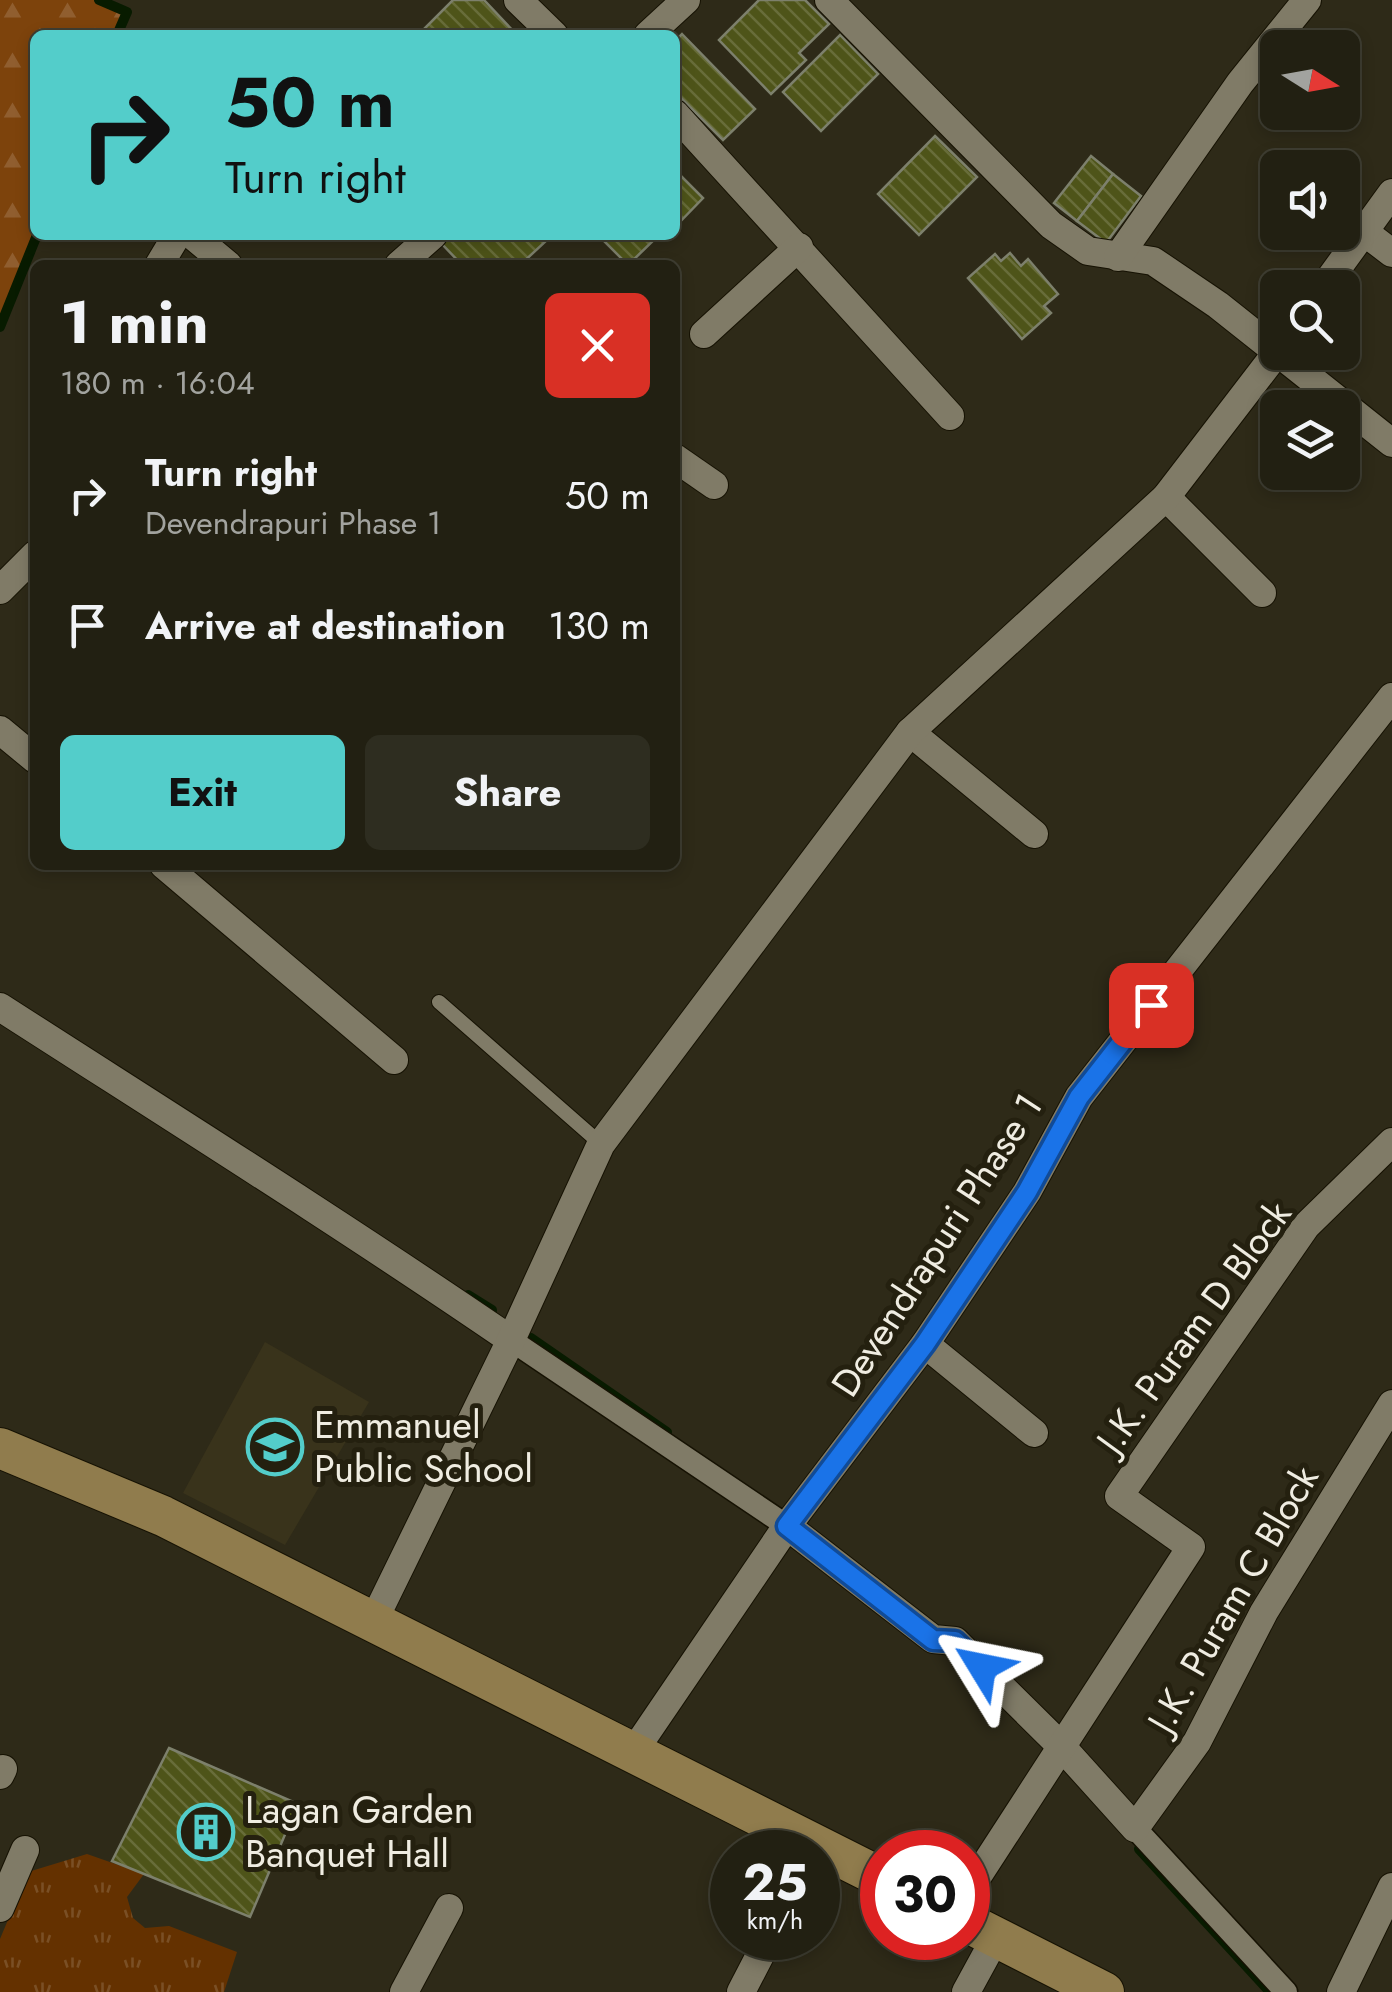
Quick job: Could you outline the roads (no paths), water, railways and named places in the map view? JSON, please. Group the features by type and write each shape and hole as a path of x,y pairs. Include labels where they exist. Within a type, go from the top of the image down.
{"main road":[{"path":"0,1448 163,1516 634,1751 781,1830"},
{"path":"990,1934 1104,1992"}],"street":[{"path":"518,0 549,30"},
{"path":"653,30 686,0"},
{"path":"830,0 1051,225 1088,251 1154,261 1260,339"},
{"path":"1118,257 1240,82 1307,0"},
{"path":"680,119 950,416"},
{"path":"1336,270 1392,193"},
{"path":"1363,232 1392,253"},
{"path":"198,240 222,260"},
{"path":"413,260 429,240"},
{"path":"704,334 799,247"},
{"path":"373,1622 511,1340 601,1144 910,732 1166,497 1263,370"},
{"path":"1300,370 1392,444"},
{"path":"680,461 714,485"},
{"path":"1166,497 1262,593"},
{"path":"0,590 30,561"},
{"name":"Devendrapuri Phase 1","path":"634,1751 787,1526 925,1344 1027,1192 1079,1097 1392,697"},
{"path":"0,730 30,755"},
{"path":"910,732 1034,834"},
{"path":"170,870 394,1060"},
{"path":"0,1006 228,1157 342,1224 787,1526 933,1640 955,1641 1062,1746 1286,1992"},
{"name":"J.K. Puram D Block","path":"1062,1746 1192,1547 1119,1496 1306,1226 1392,1142"},
{"path":"925,1344 1034,1432"},
{"name":"J.K. Puram C Block","path":"1134,1828 1197,1742 1264,1612 1392,1404"},
{"path":"990,1858 1062,1746"},
{"path":"0,1908 25,1850"},
{"path":"1341,1992 1392,1887"},
{"path":"404,1992 449,1908"},
{"path":"741,1992 758,1960"},
{"path":"966,1992 974,1960"}],"lane":[{"path":"438,1002 601,1144"}],"waterway":[{"path":"99,0 127,12 119,30"},
{"path":"0,327 35,240"},
{"path":"468,1295 492,1310"},
{"path":"531,1338 667,1432"},
{"path":"1139,1849 1270,1992"}],"place":[{"name":"Emmanuel Public School","path":"275,1447"},
{"name":"Lagan Garden Banquet Hall","path":"206,1832"}]}
